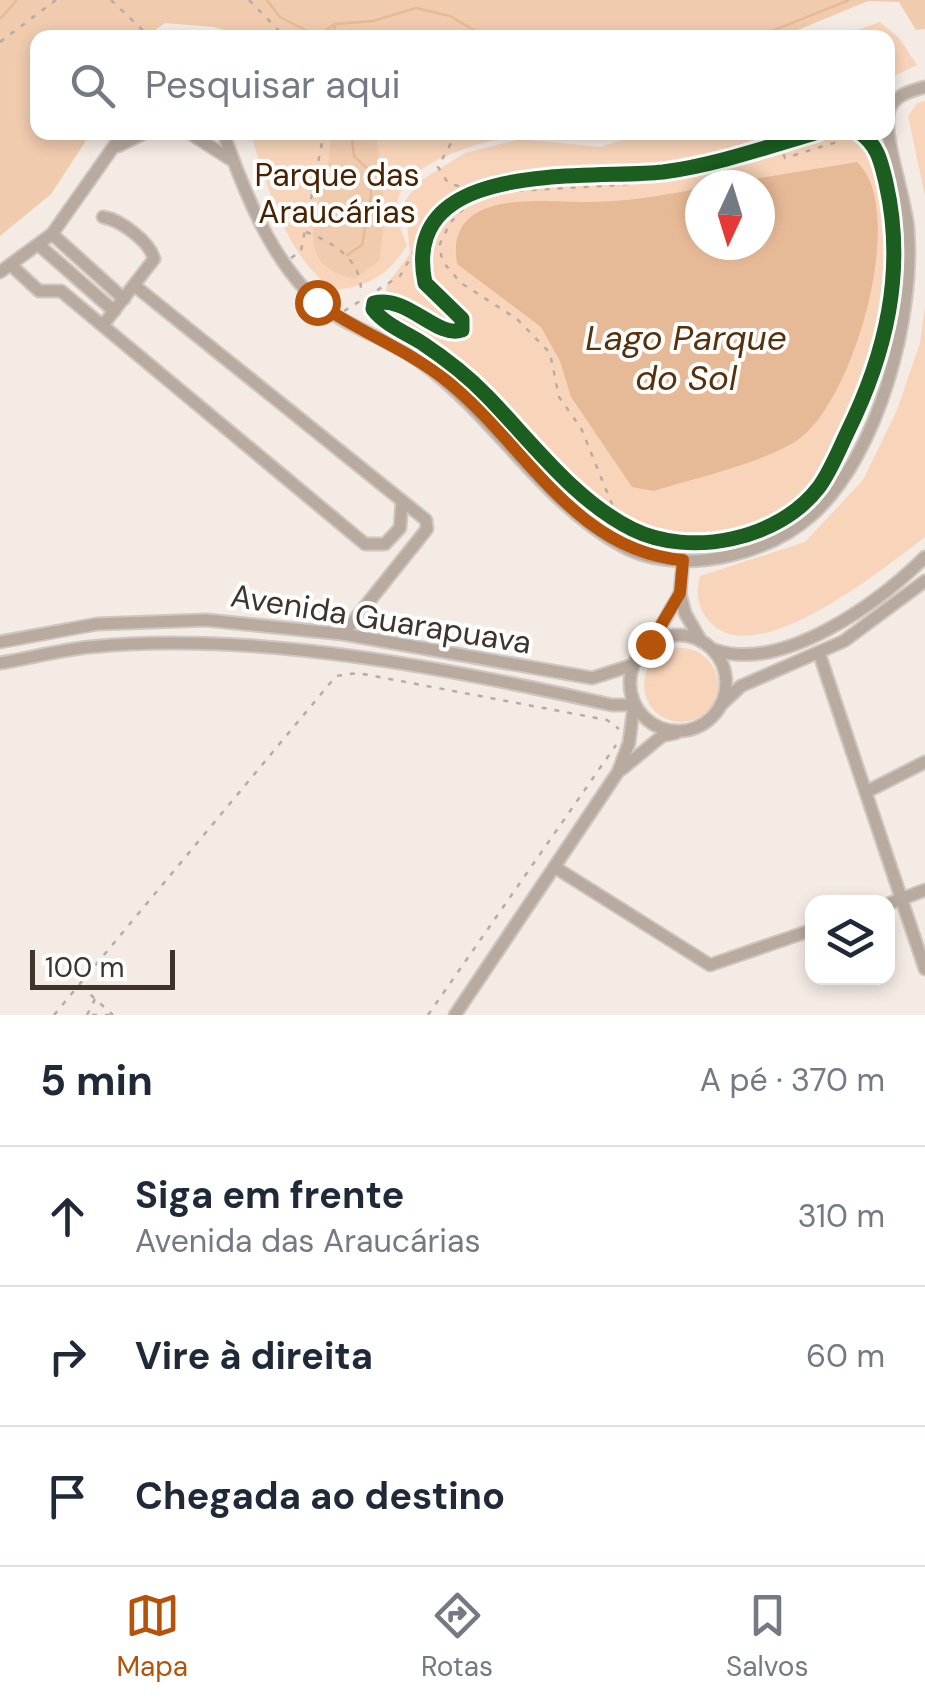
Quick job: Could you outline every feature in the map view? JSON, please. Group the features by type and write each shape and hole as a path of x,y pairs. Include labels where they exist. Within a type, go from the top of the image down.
{"street":[{"path":"895,105 900,96 925,87"},
{"path":"119,140 52,234 6,269 39,291 62,292 365,544 385,544 400,528 402,500"},
{"path":"114,148 130,140"},
{"path":"204,140 234,162"},
{"path":"226,140 279,255 317,302 415,357 450,383 588,524 624,548 691,551 705,562 738,554 798,527 832,491 869,427 900,345 910,270 908,228 892,140"},
{"path":"103,325 152,264 154,254 116,220 104,217"},
{"path":"52,234 124,299"},
{"path":"40,246 114,311"},
{"path":"66,269 76,257"},
{"path":"134,286 426,520 427,529 344,634"},
{"path":"455,1015 618,772 630,743 633,666 680,593 691,551"},
{"path":"650,644 676,635 744,658 791,645 869,604 925,557"},
{"path":"618,772 662,736 706,724 741,686 819,653 858,631 925,581"},
{"path":"680,593 684,613 726,674 723,703"},
{"name":"Avenida Guarapuava","path":"0,642 97,624 176,621 344,634 592,678 633,666"},
{"name":"Avenida Guarapuava","path":"0,664 89,647 207,643 327,654 612,706 634,705"},
{"path":"819,653 925,969"},
{"path":"634,705 653,725 680,732"},
{"path":"866,792 925,762"},
{"path":"556,868 710,965 805,932"},
{"path":"895,902 925,890"}],"path":[{"path":"0,42 56,0"},
{"path":"110,0 142,30"},
{"path":"250,0 278,30"},
{"path":"290,258 301,251 322,140"},
{"path":"451,140 439,158 438,167 448,183 467,188"},
{"path":"359,318 344,311 360,297 400,276 434,217 467,188 502,174 598,170 694,158 760,140"},
{"path":"422,267 423,252 436,222 482,186 702,166 791,140"},
{"path":"621,526 581,428 560,397 550,354 517,319 461,283 443,262 439,246 450,223 467,205 494,192 620,185 708,172 782,149 785,158 836,140"},
{"path":"304,231 347,255 358,269 360,297"},
{"path":"378,316 374,303 390,301"},
{"path":"462,376 584,498 621,526 691,551"},
{"path":"790,517 818,488 852,432"},
{"path":"54,1015 336,676 377,676 607,720 619,727 620,738 608,758 428,1015"},
{"path":"79,984 113,1015 89,1015"},
{"path":"89,1015 96,1004 94,996"}],"green space":[{"path":"0,0 925,0 925,29 916,30 899,2 868,1 798,30 224,30 165,23 155,30 30,30 30,140 86,140 51,194 0,236"},
{"path":"880,22 890,30 858,30"},
{"path":"895,35 899,38 917,65 895,76"},
{"path":"925,101 925,196 908,116 917,103"},
{"name":"Parque das Araucárias","path":"252,140 493,140 435,162 406,184 397,205 407,245 385,272 357,286 333,290 316,274 290,238"},
{"path":"330,140 376,140 384,213 379,261 354,279 331,270 318,256 313,239"},
{"path":"517,140 600,147 622,140 855,140 874,157 885,194 888,261 885,300 868,381 834,456 810,487 782,512 755,526 710,535 665,536 639,530 585,493 465,368 385,312 387,284 410,254 405,201 420,181 465,153"},
{"path":"925,306 925,537 853,590 791,624 761,634 734,635 713,625 699,602 700,576 805,542 863,480 897,410 920,343"},
{"path":"681,648 707,659 718,685 707,711 681,722 655,711 644,685 655,659"}],"water":[{"name":"Lago Parque do Sol","path":"857,162 872,187 878,222 876,264 853,353 815,424 793,443 743,465 654,491 632,487 571,397 560,361 541,327 457,264 457,240 465,222 499,204 614,201 685,191 685,260 775,260 775,176"}],"waterway":[{"path":"0,19 17,0"},
{"path":"267,0 280,17 305,30"},
{"path":"775,30 849,0"},
{"path":"326,30 335,24 373,21 416,8 450,16 474,30"},
{"path":"334,30 335,24"},
{"path":"347,255 362,245 371,195 370,171 354,156 352,140"}],"cycle path":[{"path":"791,140 682,169 548,177 506,183 469,195 441,214 425,242 425,283 462,319 462,330 442,328 387,302 374,303 373,309 464,374 572,486 611,517 655,538 680,542 732,539 758,531 802,505 823,481 861,403 882,342 893,280 892,216 878,154 869,140"}],"route":[{"path":"317,302 415,357 450,383 588,524 624,548 683,560 680,593 650,644"}]}
